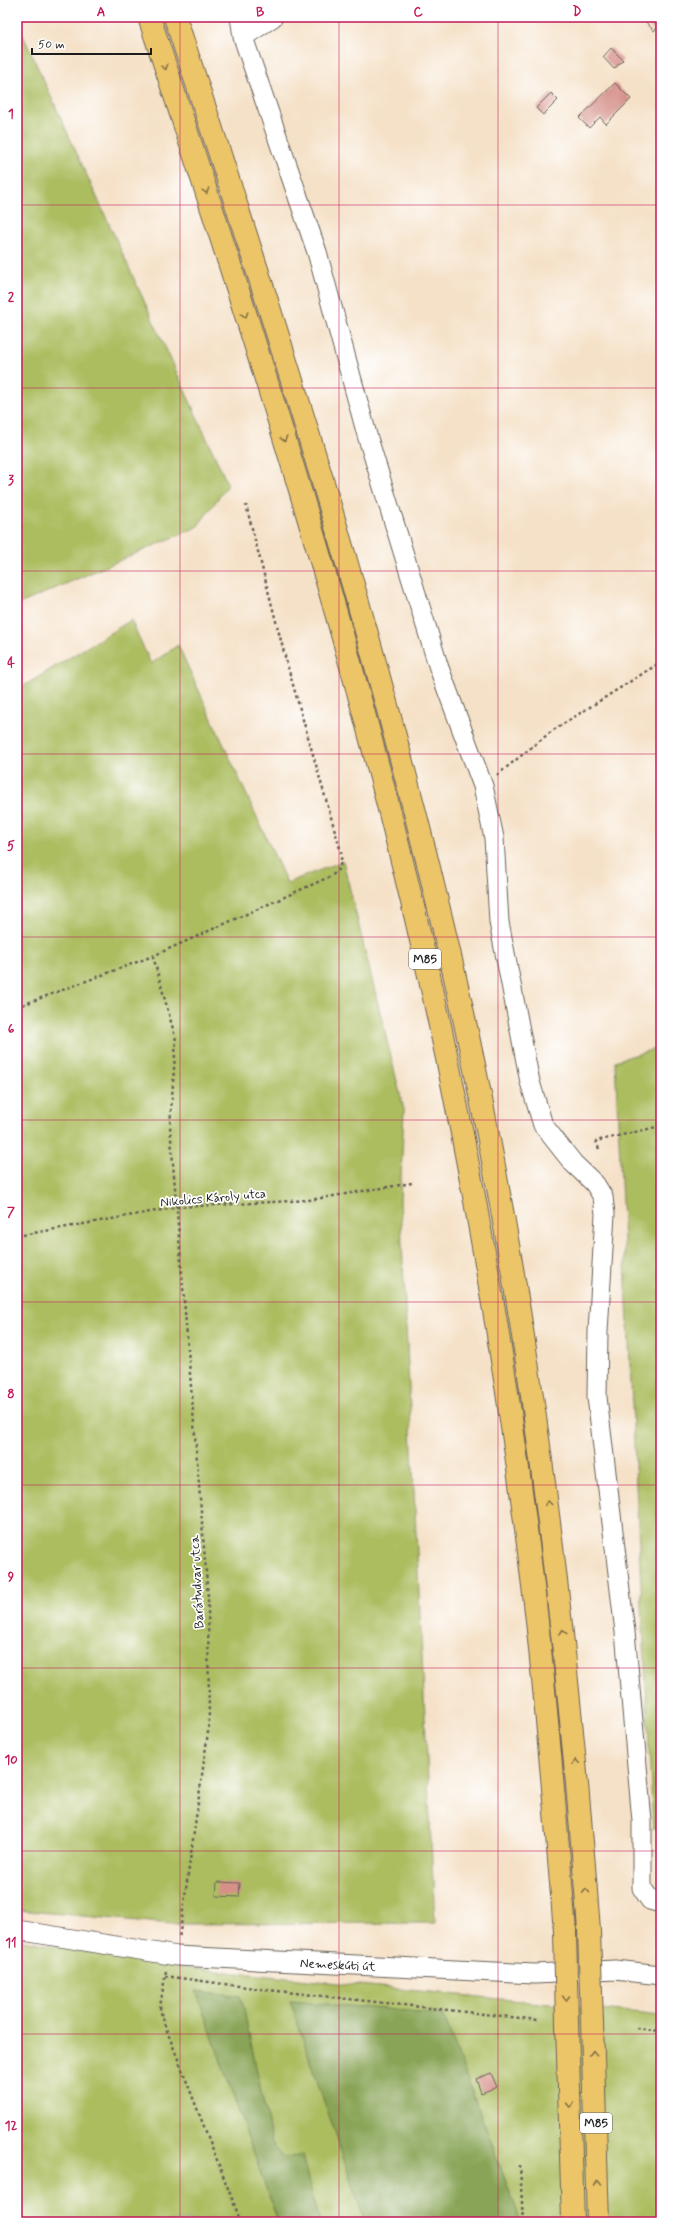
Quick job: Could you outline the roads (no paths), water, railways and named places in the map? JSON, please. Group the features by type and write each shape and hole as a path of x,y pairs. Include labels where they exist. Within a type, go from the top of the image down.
{"highway":[{"name":"M85","path":"149,17 233,275 316,543 387,801 431,984 480,1230 519,1474 546,1708 565,1930 572,2222"},
{"name":"M85","path":"175,17 255,260 337,526 406,774 456,979 505,1227 528,1360 571,1707 589,1930 598,2222"}],"street":[{"path":"240,17 243,37 317,252 367,435 439,668 483,786 494,838 499,922 530,1082 543,1125 573,1163 595,1184 603,1198 605,1214 598,1332 597,1398 625,1632 642,1821 642,1888 650,1900 661,1903"},
{"path":"243,37 273,17"},
{"name":"Nemeskúti út","path":"17,1930 173,1955 535,1974 615,1970 661,1976"}]}
